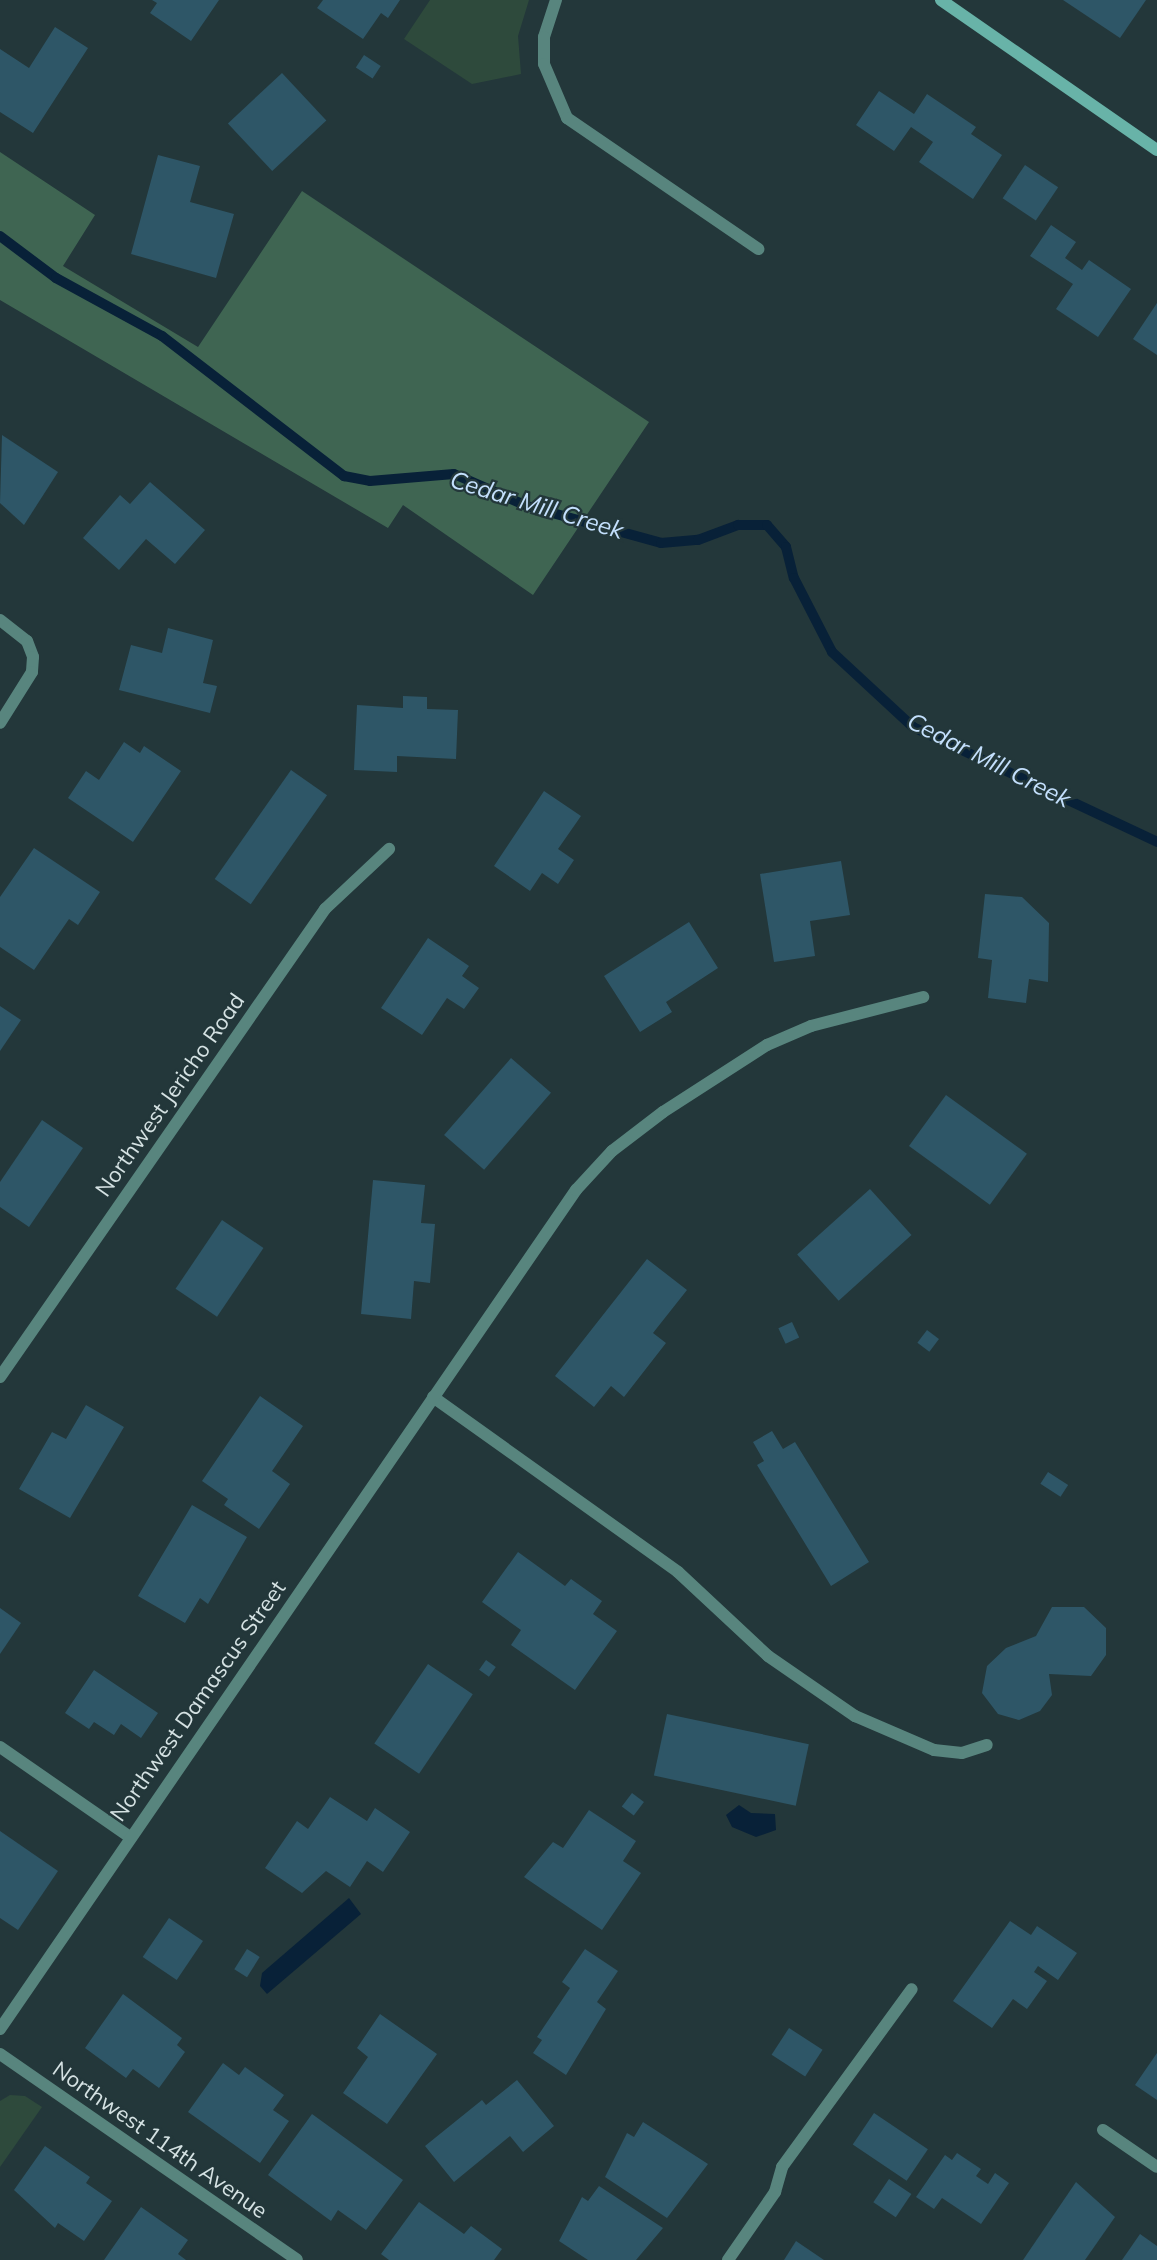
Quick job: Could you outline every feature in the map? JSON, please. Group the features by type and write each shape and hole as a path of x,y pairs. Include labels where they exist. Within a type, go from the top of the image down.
{"street":[{"path":"556,0 544,37 544,64 567,118 758,249"},
{"path":"941,0 1157,150"},
{"path":"0,620 27,641 32,672 0,723"},
{"name":"Northwest Jericho Road","path":"0,1377 325,909 389,849"},
{"name":"Northwest Damascus Street","path":"0,2029 576,1190 612,1151 707,1080 767,1045 831,1020 923,997"},
{"path":"433,1397 678,1572 768,1656 855,1716 934,1750 962,1753 987,1745"},
{"path":"0,1747 130,1837"},
{"path":"728,2260 775,2192 782,2167 912,1989"},
{"name":"Northwest 114th Avenue","path":"0,2054 297,2260"},
{"path":"1103,2130 1157,2167"}],"green space":[{"path":"430,0 529,0 518,36 521,74 472,84 404,39"},
{"path":"0,152 95,215 63,266 198,347 302,191 649,422 533,595 403,505 388,528 0,300"},
{"path":"10,2095 25,2096 42,2107 0,2167 0,2101"}],"water":[{"path":"739,1805 751,1813 775,1814 776,1830 756,1837 732,1827 726,1815"},
{"path":"349,1898 361,1914 267,1994 260,1986 262,1973"}],"building":[{"path":"152,0 219,0 191,41 150,13 157,3"},
{"path":"323,0 400,0 388,18 381,13 363,39 317,8"},
{"path":"1063,0 1146,0 1120,38"},
{"path":"55,27 88,48 33,133 0,112 0,49 29,68"},
{"path":"364,55 381,66 373,78 356,68"},
{"path":"282,73 326,121 272,171 228,123"},
{"path":"879,91 914,114 927,94 976,127 971,134 1002,155 973,199 919,162 933,142 911,127 894,151 856,125"},
{"path":"158,155 200,166 190,202 234,214 216,278 131,254"},
{"path":"1025,165 1058,187 1036,221 1003,198"},
{"path":"1051,225 1076,242 1065,258 1082,270 1089,260 1131,289 1098,337 1056,309 1073,284 1030,256"},
{"path":"1157,303 1157,355 1133,339"},
{"path":"2,435 58,472 24,525 0,503"},
{"path":"150,482 205,530 175,564 146,539 119,570 83,538 120,495 130,504"},
{"path":"168,628 213,640 203,683 217,686 210,713 119,690 131,645 162,653"},
{"path":"403,696 427,697 427,709 458,710 456,759 397,756 397,772 354,770 357,705 403,708"},
{"path":"124,742 140,753 144,746 181,771 133,842 68,798 86,771 99,780"},
{"path":"291,770 327,795 251,904 215,879"},
{"path":"544,791 581,816 558,849 574,860 558,884 542,873 530,891 494,866"},
{"path":"34,848 100,892 78,925 69,919 34,970 0,947 0,897"},
{"path":"841,861 850,915 810,921 815,956 774,962 760,874"},
{"path":"985,894 1022,897 1049,923 1048,982 1029,979 1026,1003 988,998 992,960 978,958"},
{"path":"689,922 718,968 666,1002 672,1012 640,1032 604,976"},
{"path":"428,938 469,966 462,976 479,988 464,1009 447,998 422,1035 381,1008"},
{"path":"0,1006 21,1020 0,1051"},
{"path":"511,1058 551,1093 484,1170 444,1135"},
{"path":"946,1095 1027,1154 990,1205 909,1146"},
{"path":"42,1120 83,1148 29,1227 0,1207 0,1182"},
{"path":"373,1180 425,1185 421,1223 435,1224 430,1283 414,1281 411,1319 361,1314"},
{"path":"870,1189 911,1235 839,1301 797,1255"},
{"path":"222,1220 263,1248 217,1317 176,1289"},
{"path":"647,1259 687,1290 653,1333 666,1343 624,1397 611,1386 594,1407 555,1376"},
{"path":"792,1322 799,1337 786,1344 778,1328"},
{"path":"927,1330 939,1339 929,1352 917,1343"},
{"path":"260,1396 303,1426 272,1471 290,1484 259,1529 224,1505 228,1499 202,1481"},
{"path":"86,1405 124,1427 70,1518 19,1489 52,1432 66,1439"},
{"path":"772,1431 783,1449 795,1442 869,1562 831,1586 757,1465 764,1461 753,1442"},
{"path":"1048,1472 1068,1485 1061,1497 1040,1484"},
{"path":"192,1505 247,1537 208,1604 200,1598 185,1623 138,1596"},
{"path":"518,1552 565,1586 571,1579 602,1601 593,1614 617,1631 575,1690 511,1645 521,1630 482,1602"},
{"path":"1052,1607 1084,1607 1106,1628 1106,1655 1091,1676 1049,1674 1052,1695 1040,1711 1019,1720 998,1714 982,1693 987,1666 1006,1648 1036,1636"},
{"path":"0,1608 21,1623 0,1654"},
{"path":"486,1660 496,1667 489,1677 479,1670"},
{"path":"428,1664 473,1694 419,1774 374,1744"},
{"path":"94,1670 158,1713 141,1738 121,1724 114,1735 94,1722 89,1729 65,1713"},
{"path":"667,1714 809,1744 796,1806 654,1776"},
{"path":"632,1793 644,1802 634,1816 622,1807"},
{"path":"330,1797 367,1821 375,1808 410,1832 383,1872 367,1861 350,1887 326,1871 302,1893 265,1868 297,1821 308,1829"},
{"path":"589,1810 636,1841 623,1861 641,1873 602,1930 524,1877 553,1842 563,1848"},
{"path":"0,1831 58,1871 18,1930 0,1918"},
{"path":"169,1918 203,1941 177,1980 143,1957"},
{"path":"1010,1921 1031,1935 1037,1926 1077,1953 1058,1980 1038,1966 1034,1972 1047,1981 1027,2009 1013,1999 992,2028 953,2001"},
{"path":"247,1949 260,1957 247,1977 234,1969"},
{"path":"585,1949 618,1971 597,2002 606,2009 566,2075 533,2053 542,2040 537,2037 570,1988 562,1982"},
{"path":"123,1994 182,2038 177,2045 185,2052 159,2088 133,2069 126,2078 85,2048"},
{"path":"380,2014 437,2054 387,2124 343,2093 368,2057 357,2048"},
{"path":"789,2028 823,2050 805,2077 772,2055"},
{"path":"1157,2053 1157,2100 1135,2085"},
{"path":"223,2063 239,2075 245,2067 284,2095 273,2110 289,2121 260,2163 188,2112"},
{"path":"517,2080 554,2126 523,2152 510,2136 454,2182 425,2146 482,2100 486,2105"},
{"path":"874,2113 928,2149 907,2181 853,2145"},
{"path":"312,2114 403,2180 366,2230 338,2210 331,2221 268,2175"},
{"path":"643,2122 708,2164 667,2218 605,2177 627,2133 634,2137"},
{"path":"45,2146 90,2177 86,2183 112,2201 84,2241 58,2223 55,2228 14,2190"},
{"path":"957,2153 981,2169 976,2176 988,2184 995,2173 1009,2183 981,2224 942,2198 934,2209 916,2197 945,2155 952,2160"},
{"path":"889,2179 911,2194 896,2217 873,2202"},
{"path":"1076,2182 1115,2217 1085,2260 1023,2260"},
{"path":"599,2186 663,2228 636,2260 588,2260 559,2241 582,2197 588,2201"},
{"path":"419,2202 464,2234 471,2226 502,2249 494,2260 389,2260 381,2254"},
{"path":"141,2207 188,2240 178,2254 186,2260 104,2260"},
{"path":"1140,2234 1157,2246 1157,2260 1122,2260"},
{"path":"796,2241 824,2260 784,2260"}],"waterway":[{"name":"Cedar Mill Creek","path":"0,236 56,278 162,336 344,476 370,481 454,474 527,506 661,543 698,540 738,525 767,525 786,547 794,578 832,652 913,727 1157,842"}]}
